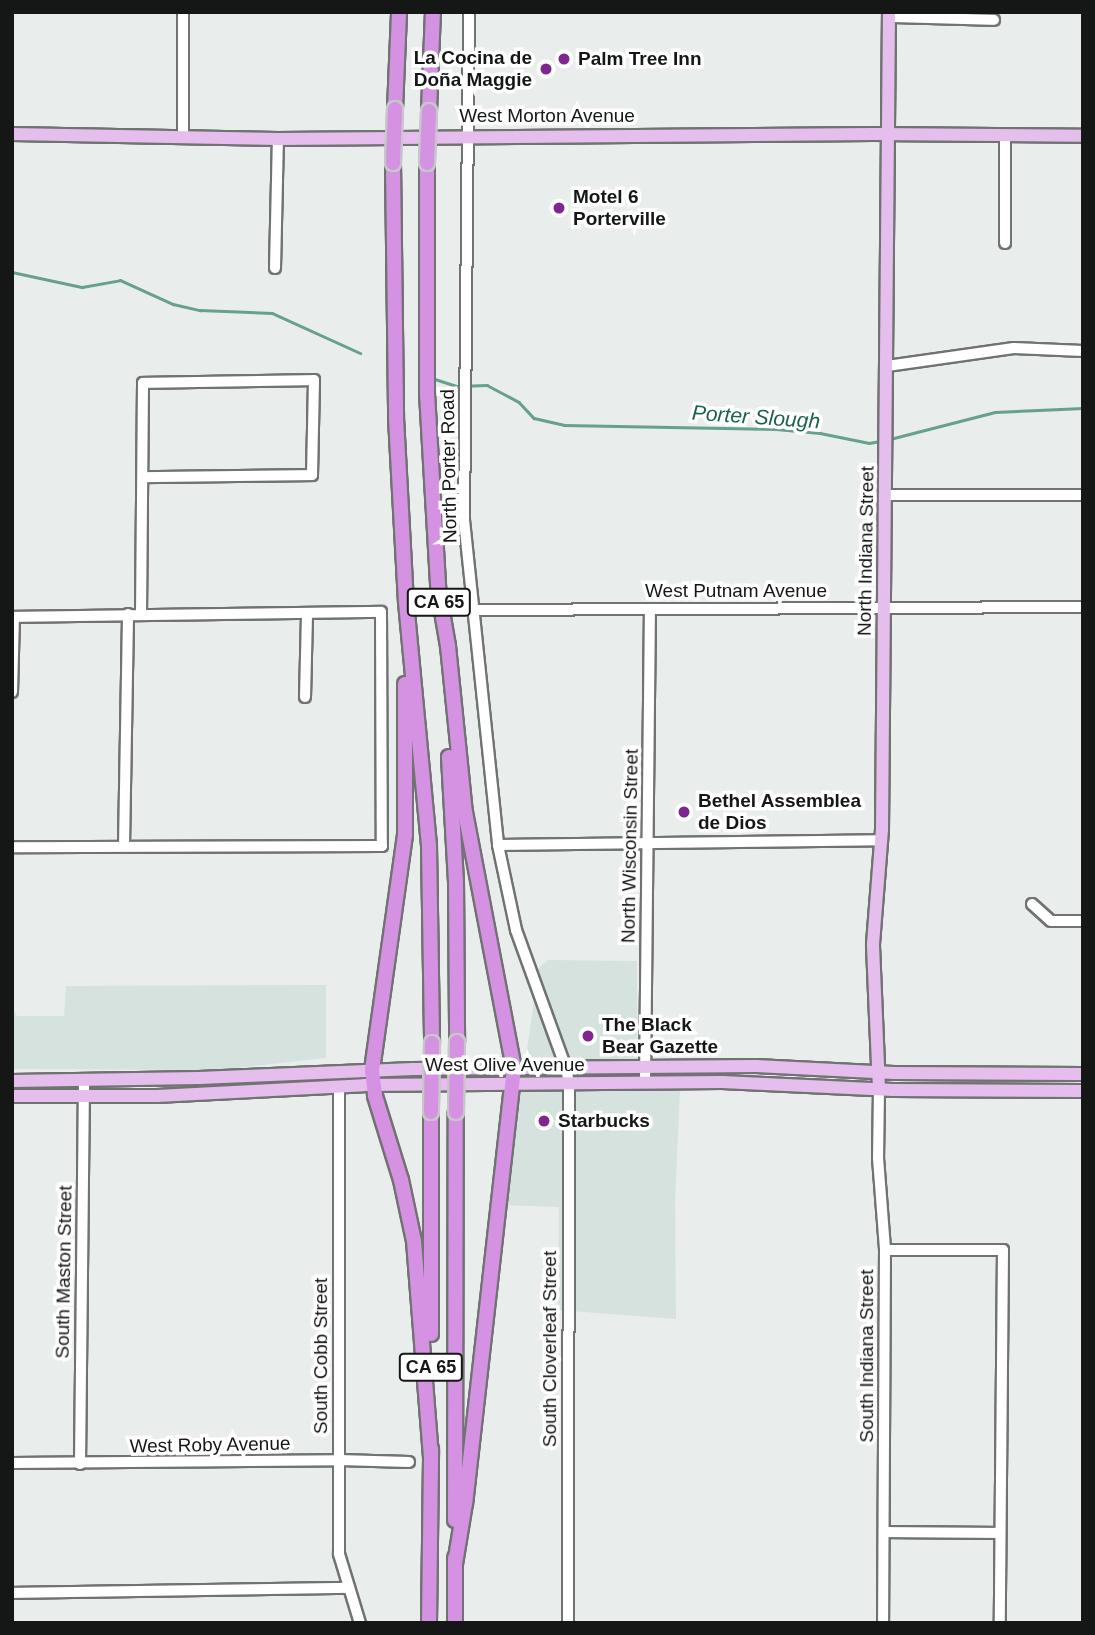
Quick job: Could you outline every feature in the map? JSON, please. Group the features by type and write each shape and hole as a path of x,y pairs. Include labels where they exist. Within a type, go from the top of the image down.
{"highway":[{"name":"CA 65","path":"399,12 393,163 394,377 406,602 429,858 432,1043 429,1623"},
{"name":"CA 65","path":"433,12 427,163 427,381 455,843 455,1623"},
{"path":"439,594 448,646 465,812 514,1068 465,1503 455,1564"},
{"path":"406,602 405,835 372,1070 373,1085 404,1188 414,1241 431,1456"}],"main road":[{"name":"North Indiana Street","path":"879,1089 873,944 881,840 887,450 889,15"},
{"name":"West Morton Avenue","path":"12,134 278,139 888,134 1083,136"},
{"name":"West Olive Avenue","path":"12,1096 242,1092 373,1085 514,1084 645,1067 779,1066 879,1073 1083,1074"},
{"name":"West Olive Avenue","path":"12,1081 514,1068 645,1083 778,1083 879,1089 1083,1091"},
{"path":"242,1092 251,1084 277,1080 280,1074"}],"street":[{"path":"183,12 183,136"},
{"name":"North Porter Road","path":"470,12 464,520 498,845 516,930 568,1076"},
{"path":"889,15 994,20"},
{"path":"1005,135 1005,243"},
{"path":"275,268 278,139"},
{"path":"887,366 1014,348 1083,351"},
{"path":"141,614 143,383 314,380 312,475 143,477"},
{"path":"886,495 1083,495"},
{"name":"West Putnam Avenue","path":"473,610 1083,607"},
{"name":"North Wisconsin Street","path":"645,1083 650,609"},
{"path":"12,692 13,617 382,612 382,846 12,847"},
{"path":"306,697 307,613"},
{"path":"124,846 128,614"},
{"path":"498,845 881,840"},
{"path":"1032,904 1051,921 1083,921"},
{"name":"South Cloverleaf Street","path":"568,1076 568,1623"},
{"name":"South Maston Street","path":"80,1465 83,1080"},
{"name":"South Cobb Street","path":"339,1086 339,1554 360,1623"},
{"name":"South Indiana Street","path":"879,1089 878,1158 885,1250 883,1623"},
{"path":"885,1250 1003,1250 1000,1623"},
{"name":"West Roby Avenue","path":"12,1463 80,1465 339,1460 409,1462"},
{"path":"884,1532 1000,1533"},
{"path":"12,1592 348,1588"}],"shaded area":[{"path":"548,960 637,961 637,1055 680,1090 675,1201 676,1319 558,1310 559,1207 504,1205 539,968"},
{"path":"326,985 326,1058 217,1070 12,1069 12,1006 17,1016 64,1016 66,986"}],"waterway":[{"name":"Porter Slough","path":"12,272 82,287 120,280 173,304 200,310 272,313 360,353"},
{"name":"Porter Slough","path":"435,379 457,386 487,385 519,402 534,418 564,425 776,429 820,433 869,443 880,441"},
{"name":"Porter Slough","path":"890,439 995,412 1083,408"}],"place":[{"name":"Palm Tree Inn","path":"564,59"},
{"name":"La Cocina de Doña Maggie","path":"546,69"},
{"name":"Motel 6 Porterville","path":"559,208"},
{"name":"Bethel Assemblea de Dios","path":"684,812"},
{"name":"The Black Bear Gazette","path":"588,1036"},
{"name":"Starbucks","path":"544,1121"}]}
